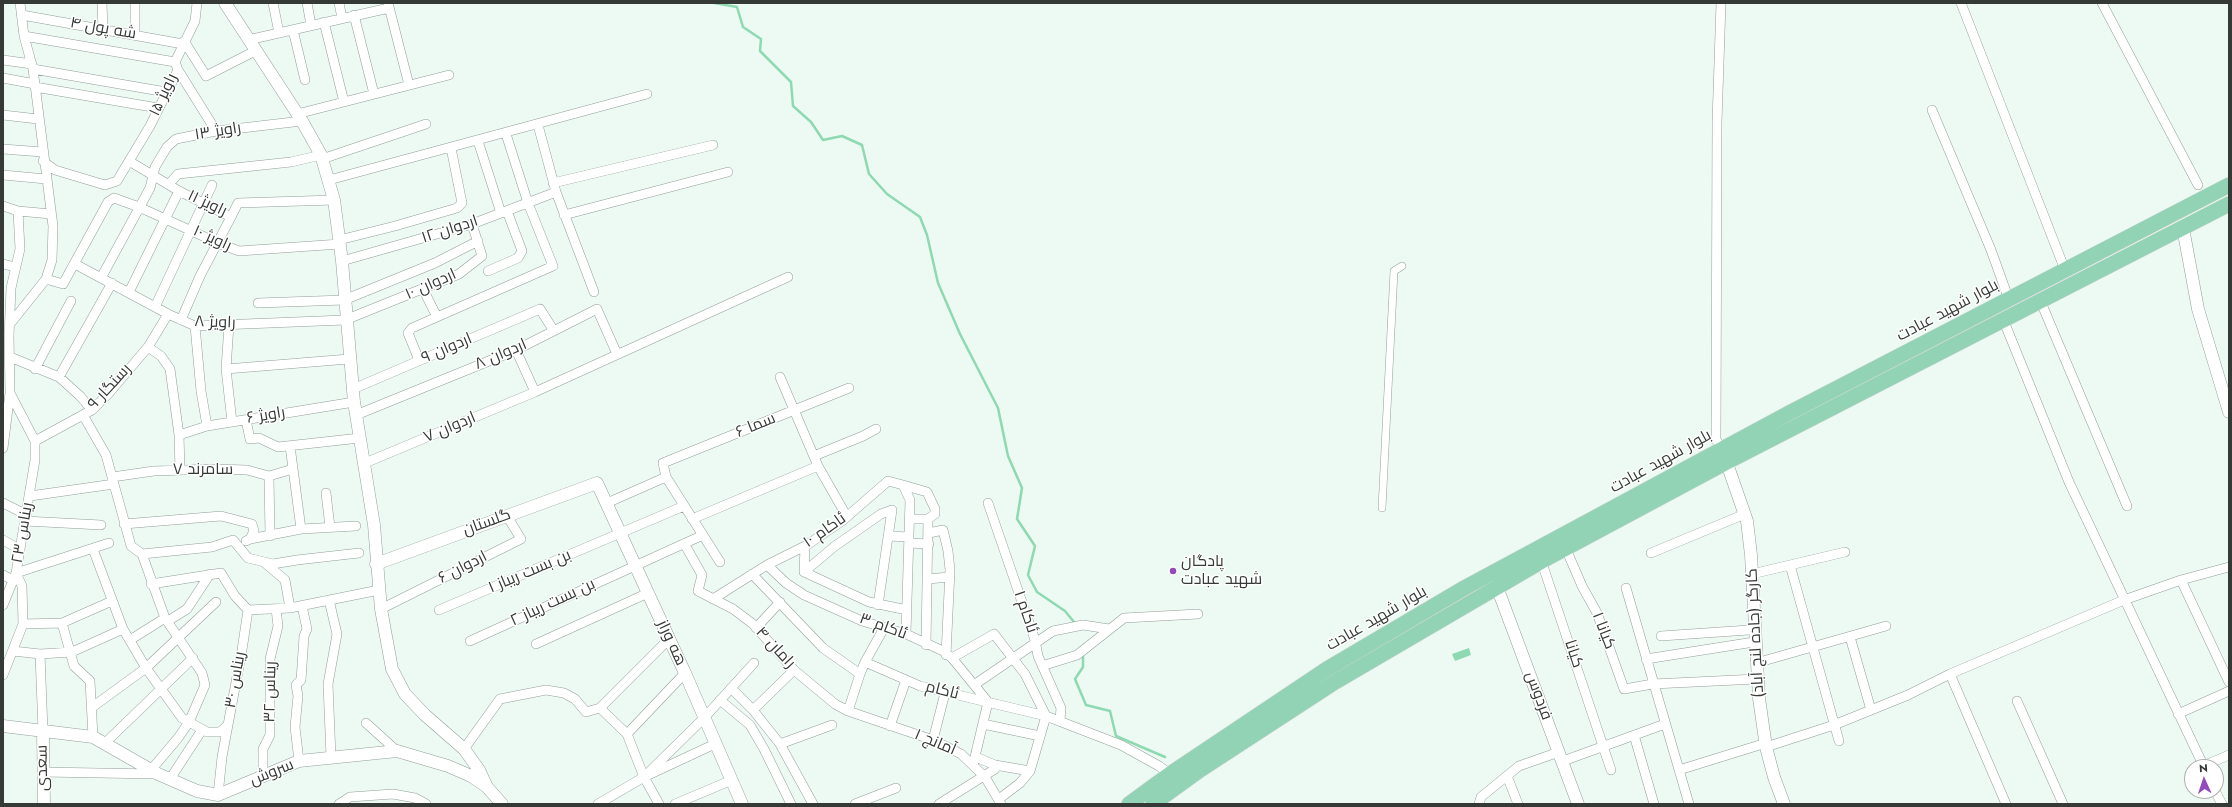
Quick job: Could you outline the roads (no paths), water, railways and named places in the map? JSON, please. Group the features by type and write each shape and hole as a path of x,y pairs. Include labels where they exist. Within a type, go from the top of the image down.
{"main road":[{"name":"بلوار شهید عبادت","path":"1129,804 1170,774 1491,574 1540,555 2009,300 2229,185"},
{"name":"بلوار شهید عبادت","path":"1153,804 1331,675 1498,587 1540,555 1566,549 1724,456 2003,319 2229,204"}],"street":[{"path":"8,319 46,279 52,260 51,214 38,119 33,66 24,36 20,3"},
{"path":"102,3 103,30"},
{"path":"135,3 135,35"},
{"name":"راویژ ۱۵","path":"43,157 55,170 105,185 117,181 129,162 166,92 184,42 195,21 197,3"},
{"path":"225,3 255,51 300,117 322,157 329,180 334,200 340,242 349,359 354,402 374,525 376,564 381,609 392,669 401,687 425,715 464,749 479,770 487,787"},
{"path":"273,3 279,33"},
{"path":"306,3 311,25"},
{"path":"339,3 342,18"},
{"path":"1721,3 1717,122 1716,438 1724,456"},
{"path":"1961,3 2065,270"},
{"path":"2102,3 2198,185"},
{"path":"248,40 342,18 388,5 409,85"},
{"name":"شه پول ۴","path":"22,15 103,30 184,42"},
{"path":"354,15 374,94"},
{"path":"324,22 344,102"},
{"path":"293,30 306,80"},
{"path":"24,36 176,66 216,131"},
{"path":"184,42 206,76 255,51"},
{"path":"3,60 166,92"},
{"name":"راویژ ۱۳","path":"101,278 150,188 153,174 167,147 176,139 300,117 344,102 449,75"},
{"path":"3,78 35,86 158,108"},
{"path":"329,180 506,134 647,94"},
{"path":"1932,110 1991,250 2009,300"},
{"path":"3,115 38,119"},
{"path":"169,184 178,174 291,162 322,157 426,124"},
{"path":"538,125 556,192 594,292"},
{"path":"419,360 408,333 412,328 553,266 528,203 506,134"},
{"path":"478,141 504,212 522,251 518,258 488,271"},
{"path":"553,183 713,145"},
{"name":"راویژ ۱۰","path":"75,264 108,202 114,198 139,207 239,251 340,242 457,208 462,203 451,148"},
{"path":"3,149 43,157"},
{"name":"راویژ ۱۱","path":"129,162 153,174 179,191 232,217 238,203 334,200"},
{"path":"564,215 728,172"},
{"path":"3,175 46,179"},
{"path":"155,307 212,185"},
{"path":"129,292 179,191"},
{"name":"اردوان ۱۲","path":"342,261 472,224 556,192"},
{"path":"3,206 18,211 51,214"},
{"path":"3,448 10,393 10,357 6,347 8,319 7,286 15,267 20,249 18,211"},
{"path":"181,320 232,217"},
{"name":"اردوان ۱۰","path":"346,320 423,290 459,274 482,256 472,224"},
{"path":"2183,228 2198,309 2229,412"},
{"path":"258,303 344,300 435,263 478,241"},
{"path":"3,264 15,267"},
{"path":"46,279 63,284 75,264"},
{"name":"راویژ ۸","path":"75,264 168,314 195,326 346,320"},
{"path":"1382,508 1394,271 1402,266"},
{"name":"اردوان ۷","path":"365,463 535,392 788,277"},
{"path":"59,377 112,283"},
{"path":"423,290 437,317"},
{"path":"2040,300 2127,506"},
{"path":"35,369 70,301"},
{"name":"اردوان ۹","path":"353,389 540,309 554,331"},
{"name":"اردوان ۸","path":"356,414 516,350 598,309 617,354"},
{"name":"رستگار ۹","path":"35,441 87,413 108,394 148,347 168,314"},
{"path":"2003,319 2069,482 2200,759"},
{"path":"229,325 226,369 232,422"},
{"path":"195,326 201,391 207,426"},
{"path":"148,347 161,356 170,370 179,435 180,470"},
{"path":"516,350 535,392"},
{"path":"10,357 35,369 59,377 80,396 106,455 131,546 142,554 151,584 167,619 202,673 205,685 188,722 155,772"},
{"path":"226,369 349,359"},
{"path":"780,377 818,466 847,516"},
{"name":"سما ۶","path":"666,477 663,463 849,388"},
{"name":"ریناس ۲۳","path":"3,675 23,624 22,586 15,576 35,460 35,441 10,393"},
{"name":"راویژ ۶","path":"179,435 207,426 354,402"},
{"path":"246,420 250,439 259,438 278,447 360,438"},
{"path":"814,456 863,436 876,429"},
{"path":"290,446 301,529"},
{"name":"کارگر (جاده لنج آباد)","path":"1724,456 1745,514 1750,542 1757,679 1766,745 1774,777 1784,804"},
{"path":"692,519 818,466"},
{"path":"270,536 269,476 293,469"},
{"name":"سامرند ۷","path":"30,496 113,481 154,470 247,470 269,476"},
{"path":"607,503 666,477 720,562"},
{"name":"ئاکام ۱۰","path":"713,599 767,565 804,547 847,516 888,481 903,485"},
{"name":"گلستان","path":"376,564 597,483"},
{"name":"هه وراز","path":"597,483 705,717 742,804"},
{"path":"903,485 927,492 935,509 935,514 928,519 911,519"},
{"path":"903,485 910,500 911,519 906,634"},
{"path":"326,493 330,528"},
{"path":"3,503 26,518 101,526"},
{"name":"ئاکام ۱","path":"988,503 1042,666 1061,708 1060,720"},
{"name":"بن بست ریباز ۱","path":"439,610 684,506"},
{"path":"804,572 834,546 881,514 892,510 878,604"},
{"path":"1651,553 1745,514"},
{"path":"124,524 221,516 252,524 254,531 250,539 239,547"},
{"name":"اردوان ۶","path":"381,609 521,539 507,516"},
{"path":"926,645 929,544 928,519"},
{"path":"250,539 301,529 356,526"},
{"path":"929,533 943,530 950,570 949,657 994,634 1025,674 1046,716 1030,771 1000,802"},
{"name":"بن بست ریباز ۲","path":"470,641 635,565 685,545 703,536"},
{"path":"888,536 929,544"},
{"path":"3,540 19,549"},
{"path":"142,554 212,547 232,540 248,558 273,564 359,553"},
{"path":"3,575 15,576 109,543"},
{"name":"رامان ۴","path":"685,545 702,576 698,591 733,609 756,628 794,670 835,704 848,711"},
{"path":"804,547 804,572"},
{"path":"93,549 123,629 146,668 182,718 207,732 220,732 228,725"},
{"name":"کیانا ۱","path":"1566,549 1582,586 1597,613 1624,689 1653,684"},
{"path":"1752,574 1845,552"},
{"name":"کیانا","path":"1540,555 1611,770"},
{"path":"262,561 285,580 290,608"},
{"name":"ئاکام ۳","path":"767,565 786,583 804,595 862,621 906,634 949,657 988,702"},
{"path":"1790,565 1839,742"},
{"path":"1679,770 1834,725 1908,695 1950,674 2124,600 2181,580 2229,567"},
{"path":"804,572 878,604 907,610"},
{"path":"151,584 221,573 235,596 248,610 290,608 379,590"},
{"path":"130,640 187,608 210,574"},
{"path":"752,574 823,648 860,674"},
{"name":"فردوس","path":"1491,574 1498,587 1578,804"},
{"path":"3,605 15,576"},
{"path":"928,579 949,577"},
{"path":"2181,580 2229,682"},
{"path":"1626,588 1689,804"},
{"path":"536,644 648,593"},
{"path":"329,600 337,634 331,656 330,677 328,684 331,757"},
{"path":"23,624 62,623 112,601"},
{"path":"91,708 146,668 216,602"},
{"path":"756,628 780,602"},
{"path":"299,761 295,727 298,696 296,684 301,680 307,629 302,606"},
{"name":"ریناس ۳۲","path":"263,775 263,749 270,734 270,659 278,626 276,608"},
{"name":"ریناس ۳۰","path":"218,795 222,758 248,610"},
{"path":"1042,666 1077,655 1124,618 1198,614"},
{"path":"62,623 68,636 74,666 90,681 93,737"},
{"path":"974,685 1053,631 1083,624 1109,629"},
{"path":"1756,663 1886,626"},
{"path":"848,711 865,662 884,628"},
{"path":"13,651 40,654 72,652 123,629"},
{"path":"1661,636 1749,630"},
{"path":"1850,637 1871,710"},
{"path":"464,749 500,699 546,690 564,693 575,700 586,712 600,708 669,639"},
{"path":"1646,659 1754,642"},
{"path":"40,654 43,731"},
{"path":"104,744 193,658"},
{"name":"ئاکام","path":"865,662 920,686 1060,720 1121,745 1159,766 1170,774"},
{"path":"644,777 705,717 754,663"},
{"path":"753,710 794,670"},
{"path":"627,734 685,673"},
{"path":"1950,674 2006,804"},
{"path":"1653,684 1757,679"},
{"path":"890,726 906,680"},
{"path":"731,688 753,710 780,744 813,804"},
{"path":"2178,714 2229,691"},
{"path":"933,740 945,693"},
{"path":"720,700 750,725 791,804"},
{"path":"2017,701 2063,804"},
{"path":"988,702 974,761 1030,771"},
{"path":"600,708 627,734 644,777 659,804"},
{"name":"آمانج ۱","path":"848,711 933,740 974,761 1000,802"},
{"path":"366,723 397,752"},
{"path":"983,724 1040,736"},
{"path":"1479,803 1481,797 1520,766 1603,746 1665,724"},
{"path":"780,744 832,725"},
{"path":"3,726 93,737 170,779 197,791 218,795"},
{"path":"170,779 202,730"},
{"name":"سعدی","path":"43,731 44,804"},
{"path":"1634,735 1654,804"},
{"path":"598,804 644,777 716,743"},
{"name":"سروش","path":"218,795 299,761 397,752 464,772 487,787 502,804"},
{"path":"2220,759 2229,755"},
{"path":"939,804 985,777 995,769"},
{"path":"43,772 155,772"},
{"path":"1507,776 1518,804"},
{"path":"675,804 732,780"},
{"path":"855,804 896,788"},
{"path":"339,804 350,797 393,794 415,798 426,804"}],"waterway":[{"path":"714,3 737,7 743,27 761,39 760,51 791,82 793,106 811,122 823,140 842,136 862,145 869,174 887,194 920,217 927,235 938,283 960,334 998,408 1008,456 1022,488 1017,519 1035,546 1028,575 1037,592 1065,611 1074,622"},
{"path":"1083,655 1083,667 1075,679 1086,705 1110,711 1116,736 1165,757"}],"place":[{"name":"پادگان شهید عبادت","path":"1173,571"}]}
